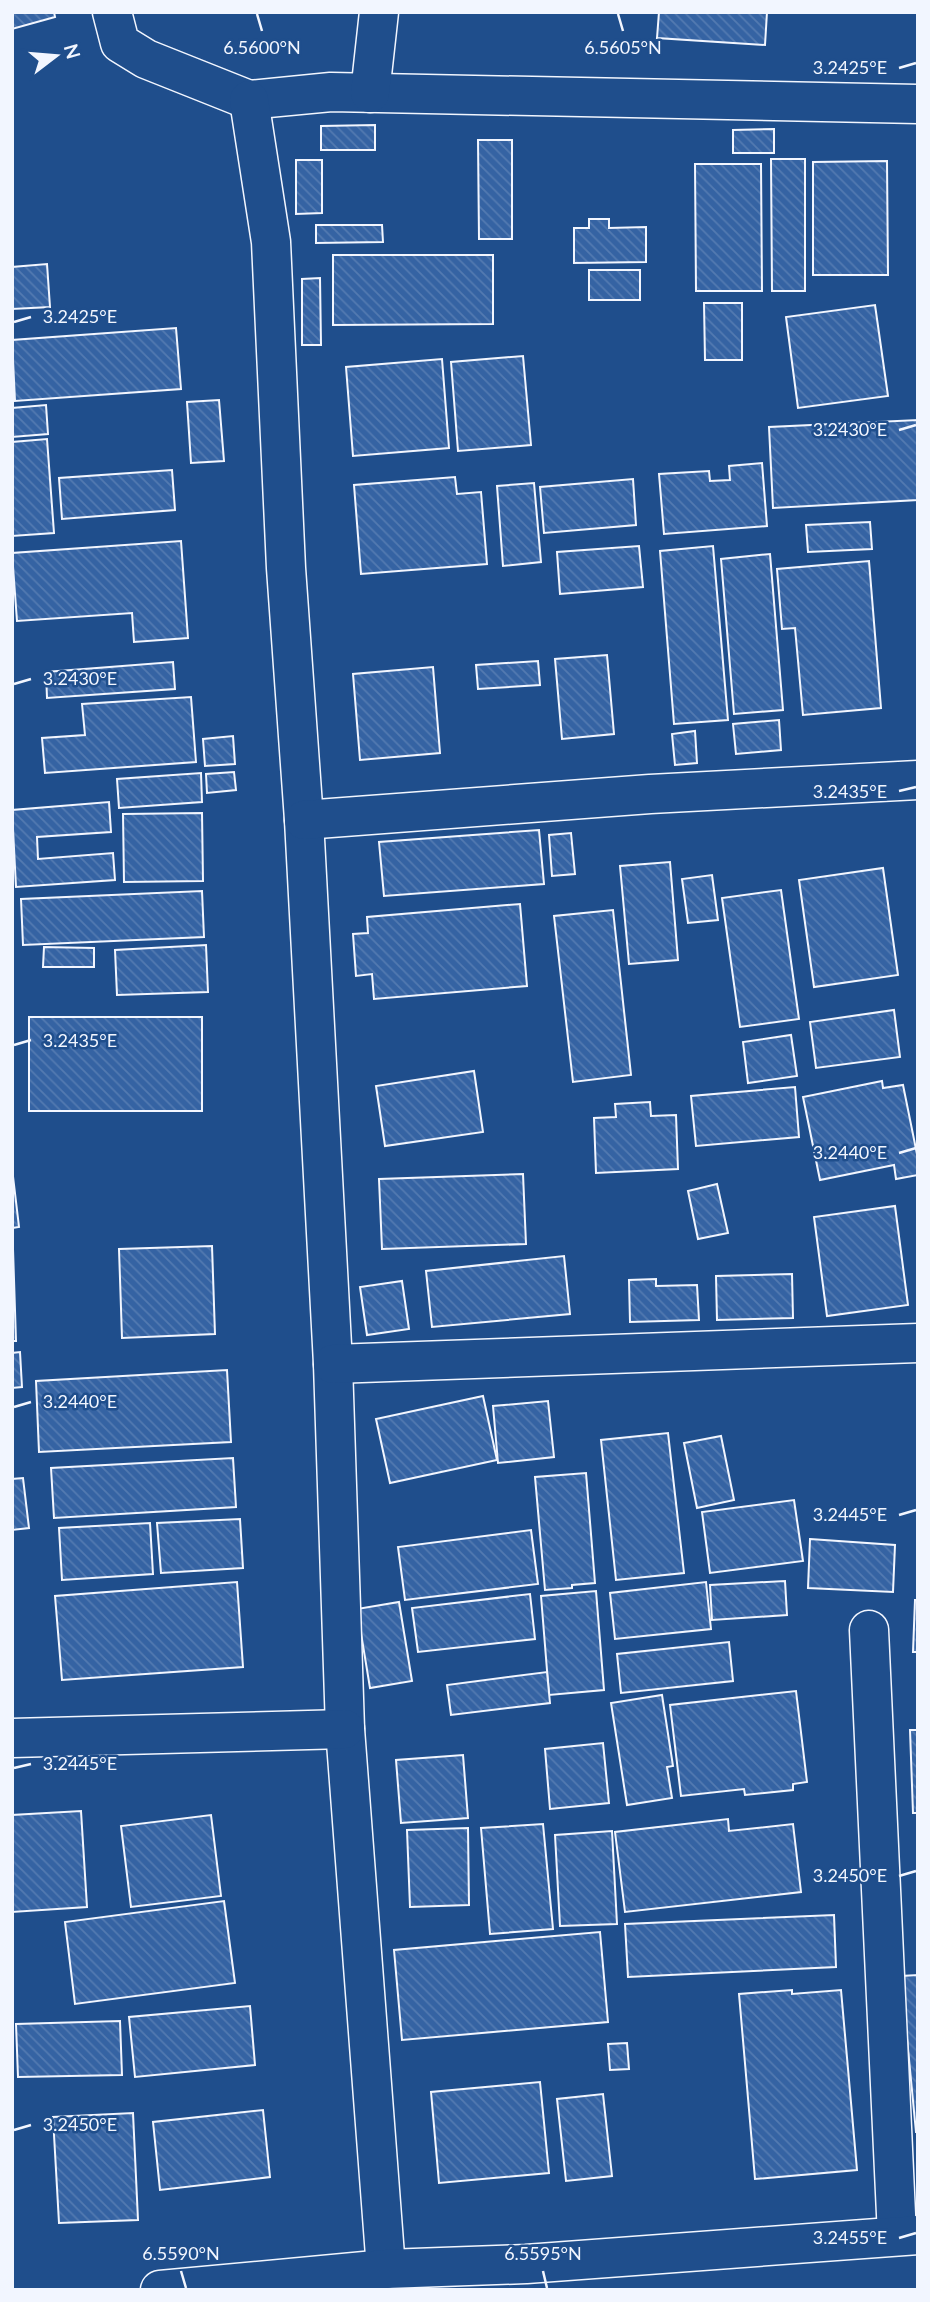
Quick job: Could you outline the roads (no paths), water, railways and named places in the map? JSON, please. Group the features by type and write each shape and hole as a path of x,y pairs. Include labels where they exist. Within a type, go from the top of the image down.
{"street":[{"path":"112,12 121,43 146,58 249,100 331,92 918,104"},
{"path":"370,93 379,12"},
{"path":"249,100 271,242 286,568 304,820 333,1364 345,1729 386,2269"},
{"path":"304,820 650,793 918,780"},
{"path":"333,1364 918,1343"},
{"path":"160,2290 386,2269 527,2277 907,2236 869,1630"},
{"path":"12,1738 345,1729"}]}
